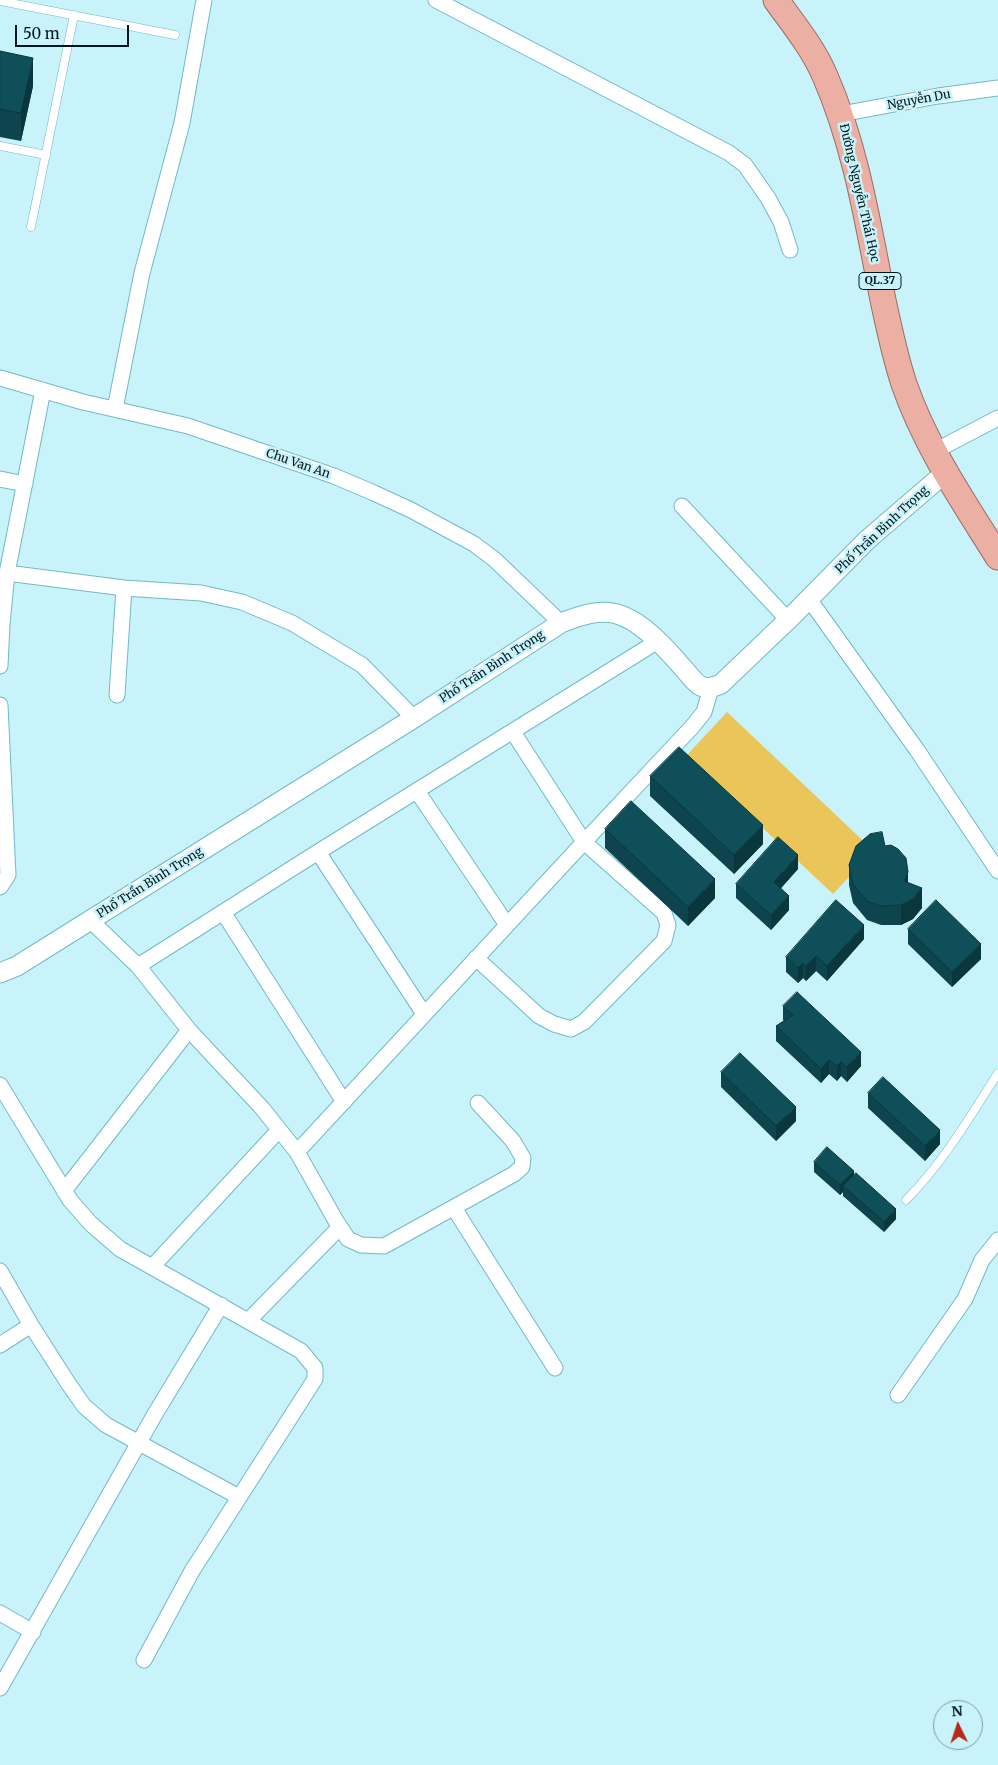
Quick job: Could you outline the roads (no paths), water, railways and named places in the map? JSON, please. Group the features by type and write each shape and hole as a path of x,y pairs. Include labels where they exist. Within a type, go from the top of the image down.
{"highway":[{"name":"Đường Nguyễn Thái Học","path":"776,0 809,46 841,114 853,155 893,346 916,416 939,462 998,557"}],"street":[{"path":"115,409 142,273 182,123 204,0"},
{"path":"436,0 729,153 745,165 768,198 781,222 790,250"},
{"name":"Nguyễn Du","path":"841,114 938,96 998,88"},
{"name":"Chu Van An","path":"0,378 115,409 188,426 334,476 410,510 474,544 494,559 561,623"},
{"path":"0,666 7,573 43,390"},
{"path":"939,462 998,418"},
{"name":"Phố Trần Bình Trọng","path":"0,972 17,966 414,718 561,623 600,612 618,614 637,624 658,641 700,686 711,688 721,684 867,540 939,462"},
{"path":"0,479 25,484"},
{"path":"682,506 788,620"},
{"path":"7,573 124,588 202,593 242,602 292,623 362,665 414,718"},
{"path":"117,695 124,588"},
{"path":"809,599 917,750 998,872"},
{"path":"138,966 658,641"},
{"path":"297,1152 692,727 704,712 711,688"},
{"path":"0,705 8,875 0,887"},
{"path":"476,958 538,1016 554,1024 571,1029 584,1022 664,941 668,925 664,913 584,842 513,732"},
{"path":"417,791 507,925"},
{"path":"318,852 424,1014"},
{"path":"223,912 344,1102"},
{"path":"90,920 138,966 189,1030 262,1108 297,1152 340,1227 348,1238 361,1245 384,1246 514,1174 522,1167 523,1158 513,1141 478,1103"},
{"path":"64,1191 189,1030"},
{"path":"0,1085 64,1191 92,1224 120,1249 301,1351 315,1368 315,1379 192,1571 144,1660"},
{"path":"152,1267 280,1130"},
{"path":"454,1208 555,1368"},
{"path":"248,1321 340,1227"},
{"path":"898,1395 965,1299 982,1260 998,1240"},
{"path":"0,1271 31,1326 84,1406 106,1424 138,1443 239,1498"},
{"path":"0,1688 138,1443 221,1305"},
{"path":"0,1345 31,1326"},
{"path":"0,1613 33,1632"}],"lane":[{"path":"0,1 35,4 74,15 175,34"},
{"path":"32,226 74,15"},
{"path":"0,146 46,156"},
{"path":"906,1200 925,1181 936,1166 970,1118 998,1073"}]}
